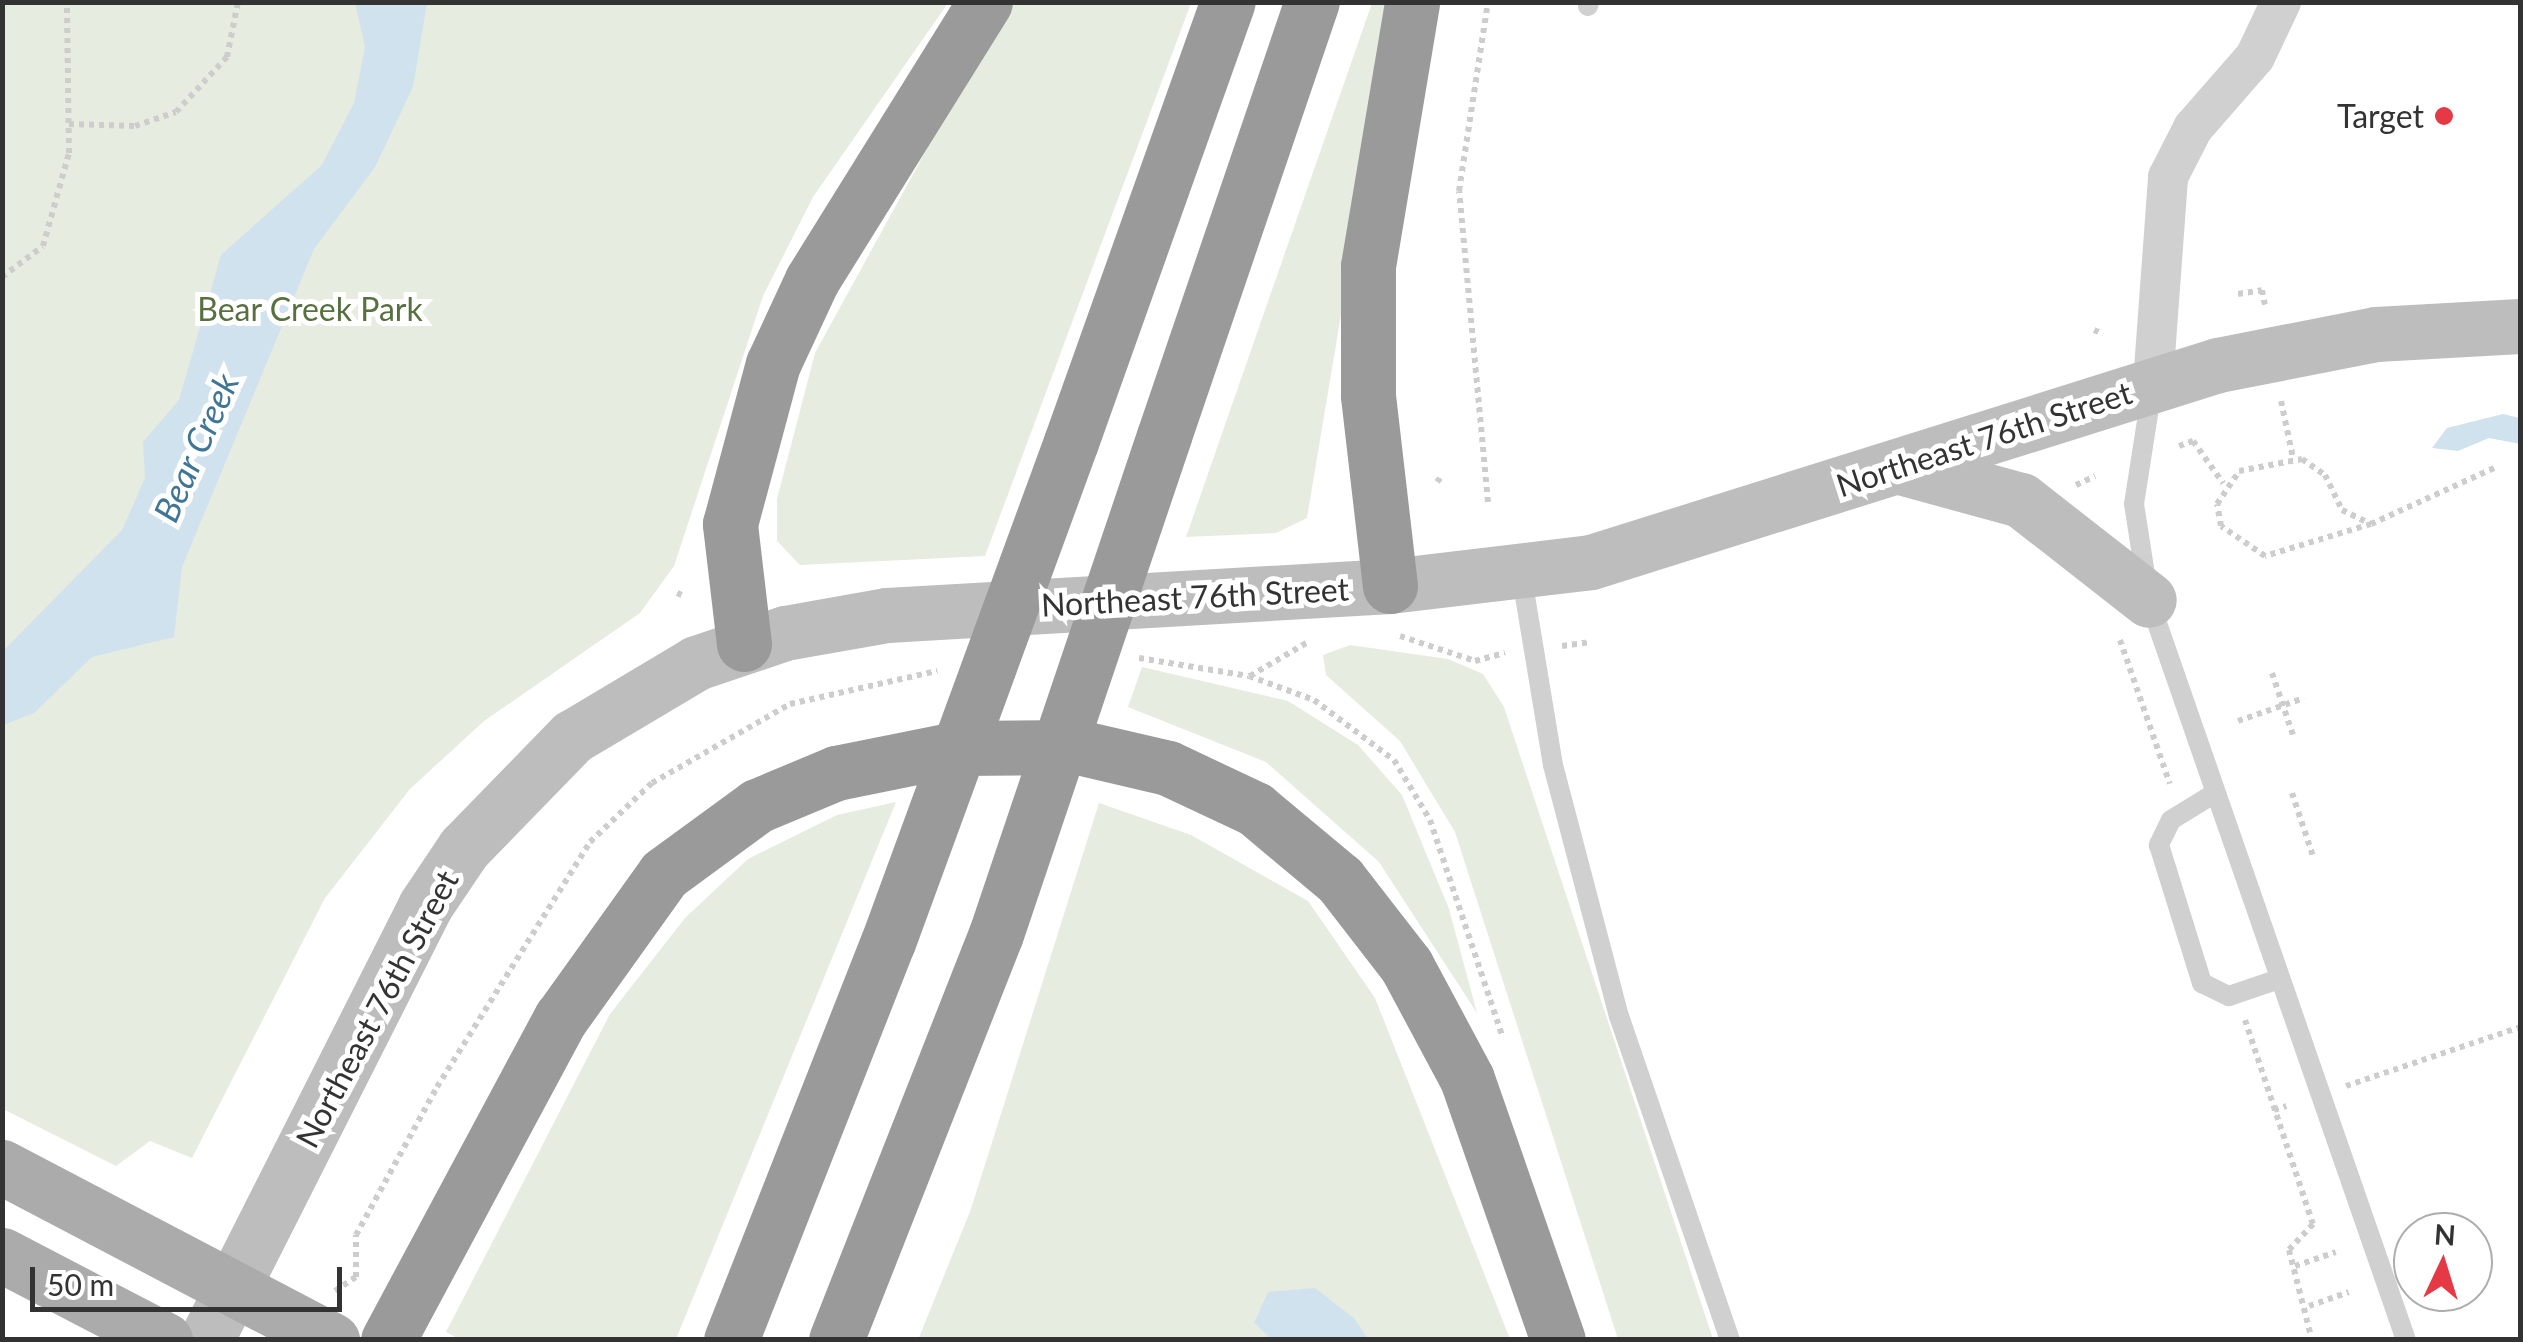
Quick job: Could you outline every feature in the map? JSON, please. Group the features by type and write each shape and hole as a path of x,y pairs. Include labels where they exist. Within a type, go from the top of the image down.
{"highway":[{"path":"744,644 730,524 773,364 812,280 985,2"},
{"path":"732,1339 888,942 1228,2"},
{"path":"836,1340 996,934 1312,2"},
{"path":"1392,610 1368,396 1368,266 1412,2"},
{"path":"388,1340 561,1018 664,874 757,806 836,773 960,748 1078,748 1168,768 1255,810 1340,880 1406,965 1466,1079 1558,1340"}],"main road":[{"name":"Northeast 76th Street","path":"206,1340 425,906 485,820 608,711 744,644 887,615 1392,610 1521,572 1679,540 2152,382 2324,342 2520,326"},
{"path":"1897,467 2021,500 2149,600"},
{"path":"2,1166 332,1340"},
{"path":"2,1255 165,1340"}],"street":[{"path":"2152,382 2168,177 2194,128 2254,57 2281,2"}],"lane":[{"path":"2152,382 2134,504 2149,600 2406,1340"},
{"path":"1521,572 1553,764 1619,1016 1730,1340"},
{"path":"2214,793 2179,814 2159,845 2202,983 2236,992 2279,980"}],"path":[{"path":"2,277 43,246 69,124 67,2"},
{"path":"69,124 136,126 176,112 227,56 238,2"},
{"path":"1488,2 1459,191 1488,502"},
{"path":"2238,294 2262,290 2265,305"},
{"path":"2094,330 2103,334"},
{"path":"2280,400 2293,458"},
{"path":"2179,446 2193,441 2223,483 2221,526 2266,556 2372,524 2496,467"},
{"path":"2223,483 2293,458 2315,464 2342,510 2372,524"},
{"path":"1392,610 1479,656"},
{"path":"1249,676 1322,641"},
{"path":"2272,673 2294,738"},
{"path":"2238,721 2304,698"},
{"path":"2167,747 2159,750 2179,814"},
{"path":"2292,793 2314,859"},
{"path":"2236,992 2313,1224 2289,1250 2309,1306 2312,1340"},
{"path":"2344,1086 2520,1027"},
{"path":"2274,1110 2286,1106"},
{"path":"352,1250 356,1277"},
{"path":"2294,1266 2336,1252"},
{"path":"2309,1306 2349,1292"}],"green space":[{"name":"Bear Creek Park","path":"2,3 948,3 813,197 763,296 674,566 640,613 484,721 410,789 325,898 192,1158 150,1141 116,1166 3,1109"},
{"path":"1007,3 1191,3 985,556 800,565 777,541 777,499 815,353"},
{"path":"1372,3 1393,3 1307,518 1276,533 1186,537"},
{"path":"1350,645 1448,659 1483,674 1504,707 1713,1339 1618,1339 1455,832 1400,741 1326,675 1323,655"},
{"path":"1142,667 1288,701 1358,745 1402,795 1449,909 1477,1013 1379,862 1266,762 1128,707"},
{"path":"896,802 676,1339 461,1340 446,1332 610,1014 685,918 748,859 837,815"},
{"path":"1099,803 1191,835 1308,901 1375,998 1510,1339 1368,1339 1355,1319 1254,1323 1271,1339 918,1340 971,1209"}],"water":[{"name":"Bear Creek","path":"355,3 427,3 413,87 375,167 314,249 182,567 174,637 92,657 34,713 3,725 3,651 122,530 145,478 143,442 179,400 221,255 322,165 354,103 365,47"},
{"path":"2503,414 2520,418 2520,444 2489,438 2458,451 2432,448 2447,428"},
{"path":"1315,1288 1355,1319 1368,1339 1271,1339 1254,1323 1268,1292"}],"place":[{"name":"Target","path":"2444,116"}]}
